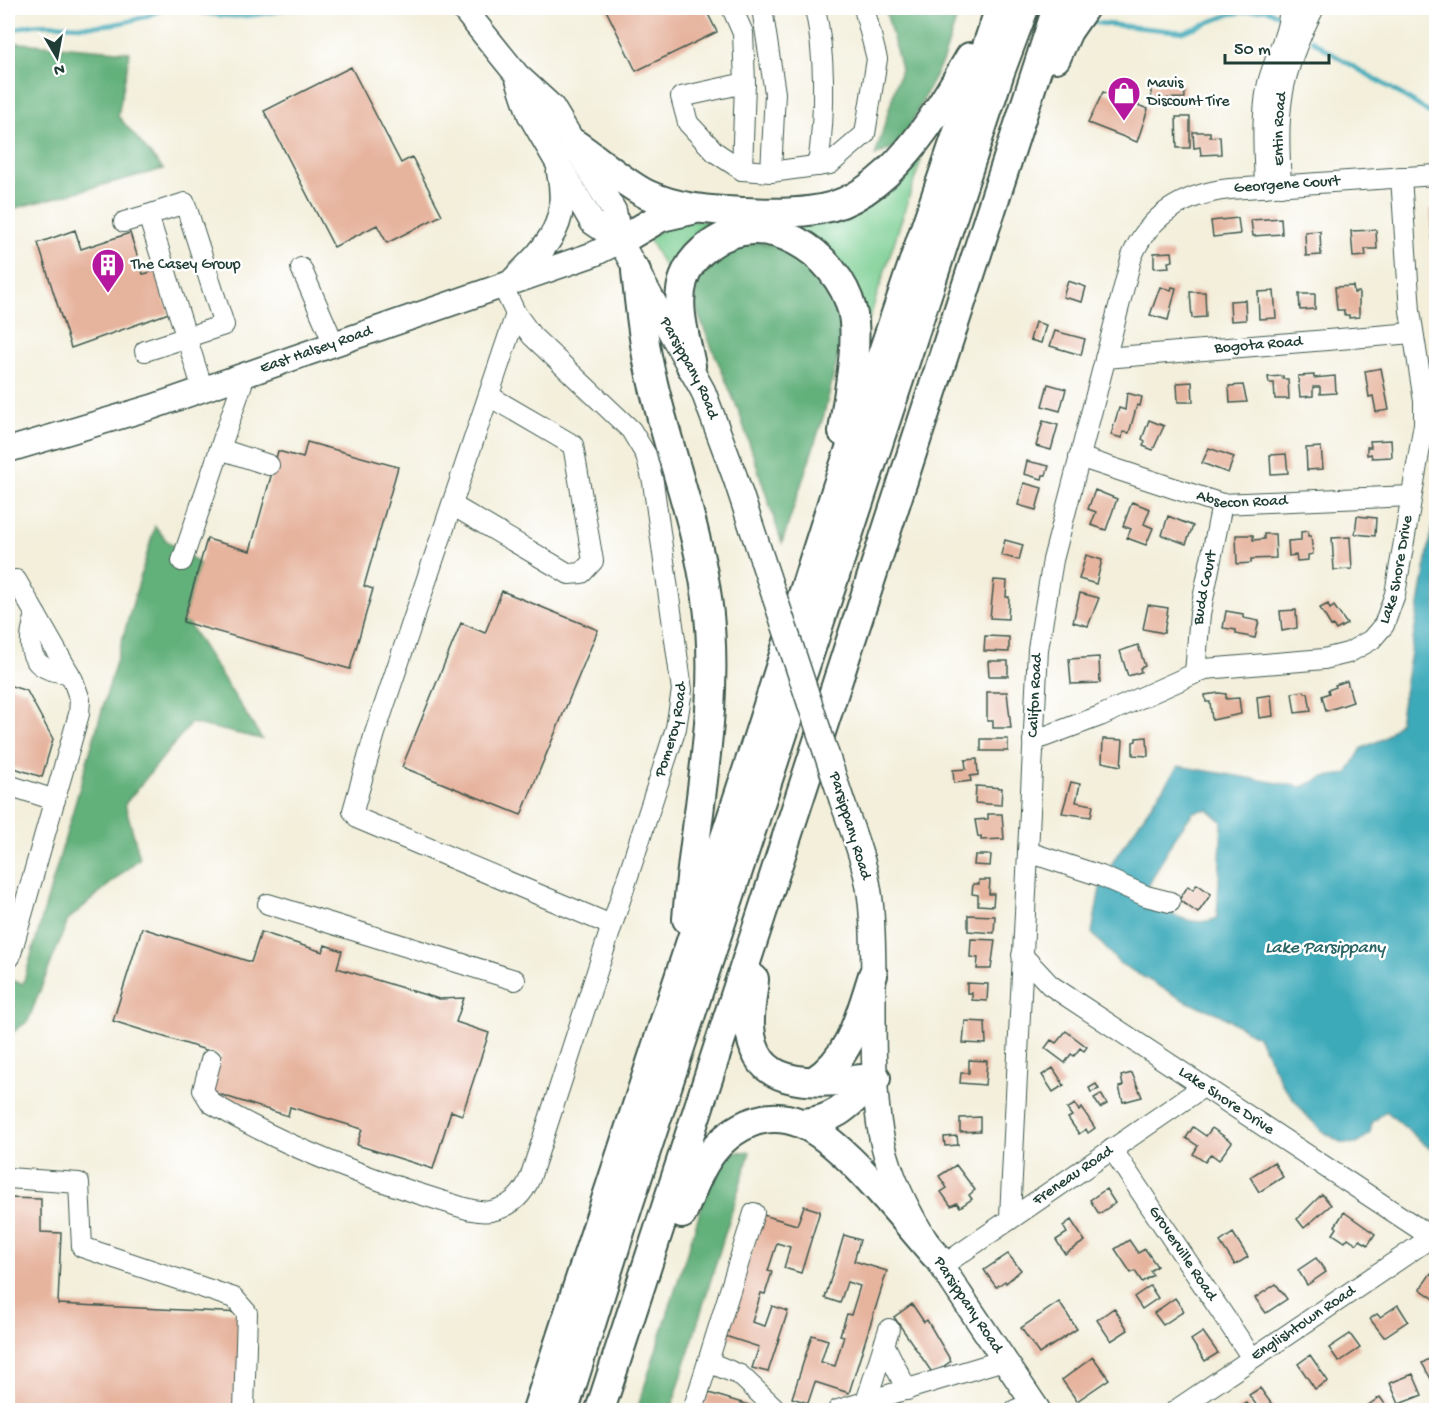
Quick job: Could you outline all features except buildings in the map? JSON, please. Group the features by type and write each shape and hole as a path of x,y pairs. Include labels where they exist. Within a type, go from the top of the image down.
{"highway":[{"path":"620,241 661,217 692,210 803,211 829,207 857,195 880,178 920,135 1008,8"},
{"path":"537,1410 684,964 837,487 1008,8"},
{"path":"564,1410 1000,72 1008,8"},
{"path":"601,1410 1057,8"},
{"path":"1002,174 1068,31 1084,8"},
{"path":"566,152 644,193 692,210"},
{"path":"691,366 680,296 687,269 702,250 731,234 759,231 780,234 813,251 839,278 853,313 854,332 837,487"},
{"path":"636,271 648,362 700,558 711,643 708,738 693,850 684,964"},
{"path":"758,929 750,1024 752,1043 761,1060 774,1073 792,1080 876,1078"},
{"path":"814,1081 828,1072 841,1058 854,1032 873,975"},
{"path":"601,1410 700,1171 722,1141 745,1124 769,1118 815,1123 837,1114 876,1078"},
{"path":"801,1123 837,1149 875,1186 939,1261"}],"main road":[{"name":"Parsippany Road","path":"463,8 517,75 552,107 566,152 614,211 620,241 691,366 735,477 859,848 871,904 879,1124 894,1179 911,1216 1004,1360 1029,1408"},
{"path":"506,284 541,252 560,220 566,152"},
{"name":"East Halsey Road","path":"8,450 203,390 594,254 620,241"}],"street":[{"path":"732,8 743,33 745,83 742,170"},
{"path":"762,8 775,93 771,172"},
{"path":"815,8 821,35 824,85 823,126 818,166"},
{"path":"745,83 681,98 688,123 715,152 742,170 771,172 830,164 865,134 877,59 864,8"},
{"name":"Entin Road","path":"1273,187 1263,133 1267,88 1288,25 1289,8"},
{"name":"Entin Road","path":"1273,187 1282,90 1290,58 1314,8"},
{"path":"1401,177 1437,175"},
{"name":"Georgene Court","path":"1176,204 1212,191 1401,177"},
{"name":"Lake Shore Drive","path":"1033,741 1100,716 1195,673 1224,666 1324,659 1348,653 1371,640 1384,625 1395,594 1424,424 1424,401 1413,333 1401,177"},
{"path":"124,222 184,203 224,325 145,351"},
{"name":"Califon Road","path":"1010,1217 1038,649 1045,596 1079,457 1137,244 1161,214 1176,204"},
{"path":"148,215 203,390"},
{"path":"301,268 334,344"},
{"name":"Pomeroy Road","path":"211,1060 203,1090 211,1103 229,1114 401,1188 462,1207 489,1212 509,1205 525,1190 530,1178 681,709 680,672 653,482 646,454 631,430 532,336 516,314 506,284"},
{"path":"516,314 375,734 353,811 359,819 611,925"},
{"name":"Bogota Road","path":"1105,358 1413,333"},
{"path":"182,561 245,375"},
{"path":"452,505 569,574 582,573 593,561 573,446 489,396"},
{"path":"220,449 269,465"},
{"name":"Absecon Road","path":"1079,457 1222,504 1411,496"},
{"name":"Budd Court","path":"1195,673 1200,614 1222,504"},
{"path":"8,956 10,957 79,714 80,700 69,673 16,580"},
{"path":"8,785 54,800"},
{"path":"1028,852 1101,876 1146,896 1170,902"},
{"path":"268,904 515,980"},
{"name":"Lake Shore Drive","path":"1022,955 1050,985 1434,1238"},
{"name":"Freneau Road","path":"939,1261 1010,1217 1203,1087"},
{"name":"Groverville Road","path":"1112,1149 1252,1358"},
{"path":"8,1178 79,1183 82,1247 234,1298 241,1303 247,1313 244,1410"},
{"path":"693,1410 754,1213"},
{"name":"Englishtown Road","path":"1176,1410 1434,1238"},
{"path":"866,1402 887,1336 907,1390"},
{"path":"838,1410 1004,1360"},
{"path":"708,1362 740,1375 777,1410"}],"green space":[{"path":"885,8 960,8 943,60 901,144 875,156 901,69"},
{"path":"8,42 130,52 118,116 163,169 8,210"},
{"path":"917,156 921,160 865,332 673,282 648,237 681,221 803,220"},
{"path":"759,243 793,252 837,296 844,345 838,357 824,415 782,543 739,412 696,306 700,276 712,259 731,248"},
{"path":"155,526 166,540 200,564 184,617 262,739 191,723 125,804 140,858 68,920 28,1021 8,1036 8,979 23,984"},
{"path":"721,1151 750,1152 671,1410 637,1410 716,1161"}],"water":[{"name":"Lake Parsippany","path":"1436,516 1436,1154 1386,1111 1372,1123 1370,1133 1357,1144 1342,1143 1322,1131 1306,1115 1282,1084 1259,1038 1219,1014 1185,1001 1119,963 1092,933 1100,888 1115,858 1178,766 1302,787 1324,777 1347,774 1362,748 1383,739 1399,723 1432,528","holes":["1208,809 1222,822 1217,918 1198,922 1188,920 1169,913 1142,898 1173,840 1193,812"]}],"waterway":[{"path":"8,33 18,28 39,24 94,26 113,24 131,21 166,8"},
{"path":"183,8 224,16 249,16 290,8"},
{"path":"1087,22 1183,32 1231,14 1265,9 1279,15"},
{"path":"1312,40 1406,97 1436,118"}],"place":[{"name":"Mavis Discount Tire","path":"1124,122"},
{"name":"The Casey Group","path":"108,294"}]}
